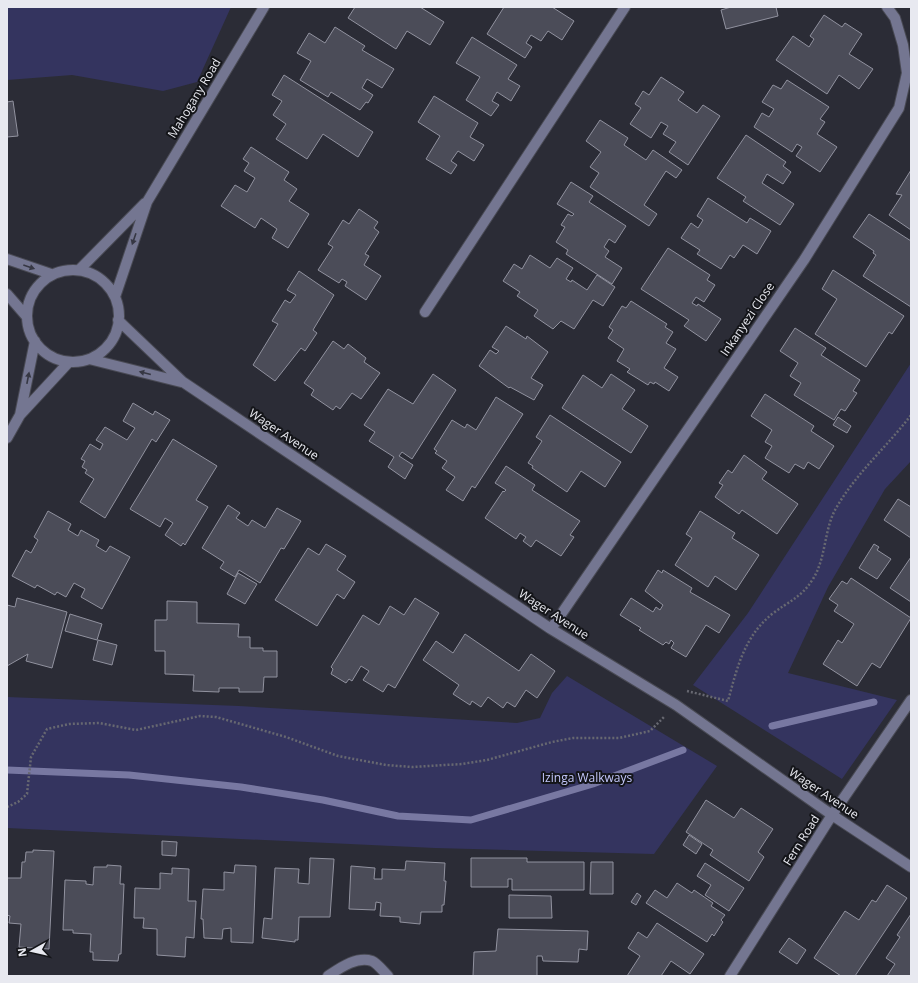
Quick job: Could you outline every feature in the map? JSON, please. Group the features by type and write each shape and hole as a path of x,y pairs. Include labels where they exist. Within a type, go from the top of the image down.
{"street":[{"name":"Mahogany Road","path":"115,297 147,202 264,7"},
{"path":"425,312 625,7"},
{"name":"Inkanyezi Close","path":"551,629 804,260 899,108 907,73 903,45 895,18 887,7"},
{"name":"Mahogany Road","path":"79,270 147,202"},
{"path":"7,259 51,274"},
{"path":"65,270 79,270 93,274 106,284 115,297 119,312 118,328 111,342 100,354 89,359 69,362 54,358 41,349 35,342 27,324 27,309 31,295 40,283 51,274 65,270"},
{"path":"7,294 27,317"},
{"name":"Wager Avenue","path":"118,320 183,382 551,629 676,705 832,815 911,867"},
{"path":"20,415 35,342"},
{"name":"Wager Avenue","path":"89,359 183,382"},
{"path":"7,438 20,415 69,362"},
{"name":"Fern Road","path":"730,976 832,815 911,700"},
{"path":"328,976 347,964 362,960 373,962 388,976"}],"path":[{"path":"7,807 18,802 27,794 30,782 31,757 47,729 69,724 99,723 136,730 200,716 216,717 359,761 405,766 443,766 487,760 552,742 596,737 619,738 650,731 676,705 687,691 728,701 738,662 752,636 773,613 802,594 814,578 820,562 829,521 836,508 855,480 895,437 911,415"}],"green space":[{"path":"7,7 231,7 197,82 163,91 72,75 7,80"},
{"path":"911,363 911,461 885,489 828,587 788,673 897,700 842,779 693,685 748,613"},
{"name":"Izinga Walkways","path":"567,676 717,766 654,854 435,848 7,828 7,697 239,706 517,723 540,718 552,693"}],"building":[{"path":"355,7 420,7 444,22 430,45 407,31 396,49 348,18"},
{"path":"504,7 552,7 574,21 562,40 548,31 541,41 531,35 526,43 532,47 525,58 487,34"},
{"path":"731,7 776,7 778,16 726,29 721,10"},
{"path":"824,15 842,27 845,23 862,34 849,54 873,69 859,89 839,75 827,94 776,60 793,36 809,47 814,39 810,36"},
{"path":"335,27 365,46 362,50 394,69 382,88 367,79 362,88 373,95 368,103 366,102 360,110 331,92 328,97 300,80 311,61 297,53 309,33 325,43"},
{"path":"472,37 517,65 508,79 520,86 511,101 497,92 492,101 499,105 491,116 466,100 480,77 456,63"},
{"path":"284,75 373,132 358,157 323,134 307,159 276,139 286,124 273,115 282,101 272,95"},
{"path":"661,77 684,92 678,100 697,113 703,105 720,116 688,165 669,152 676,142 663,134 668,126 661,122 651,138 630,124 641,108 635,104 643,91 649,95"},
{"path":"787,80 829,107 820,119 825,122 817,134 837,147 820,172 796,156 802,147 797,144 792,152 754,127 762,113 769,117 774,109 762,102 773,85 781,89"},
{"path":"434,96 478,123 470,137 484,145 474,161 458,151 451,161 457,165 451,174 426,159 440,136 418,122"},
{"path":"13,101 18,136 7,137 7,102"},
{"path":"600,120 628,138 624,145 646,160 653,150 682,170 676,178 666,171 644,205 657,214 649,226 590,187 599,173 590,167 601,152 586,141"},
{"path":"746,135 786,162 783,166 791,172 783,184 767,174 762,183 794,204 780,225 743,201 746,197 717,178"},
{"path":"251,147 289,172 284,180 297,189 289,201 309,214 288,248 272,238 277,229 261,218 255,228 221,206 235,185 247,192 255,178 244,171 249,163 243,159"},
{"path":"911,170 911,230 889,215 902,195 896,194"},
{"path":"571,182 593,196 589,202 626,226 615,243 609,239 604,247 609,251 605,257 622,268 612,284 566,254 568,250 556,242 565,227 561,225 568,214 572,216 574,214 557,204"},
{"path":"708,198 747,223 750,218 771,231 757,254 743,245 734,258 730,255 721,269 697,254 700,250 681,238 691,223 698,228 703,220 697,216"},
{"path":"359,209 378,222 374,228 379,232 365,254 369,256 364,265 381,276 366,300 345,286 347,282 342,279 339,283 318,270 333,247 328,244 343,220 349,224"},
{"path":"869,214 911,241 911,307 863,276 876,255 873,253 874,251 853,237"},
{"path":"668,248 710,275 707,280 715,285 704,302 696,297 692,303 697,306 698,304 721,319 706,341 684,326 689,320 641,289"},
{"path":"530,255 550,268 557,258 573,268 566,279 571,282 572,280 587,290 597,275 615,287 603,306 593,300 574,329 561,321 553,329 534,316 538,310 517,296 520,292 503,281 514,264 522,269"},
{"path":"833,270 904,316 892,334 889,332 866,367 815,334 837,299 822,289"},
{"path":"299,271 334,295 313,330 317,333 305,351 301,348 275,381 253,365 278,324 272,321 285,300 290,303 296,295 287,290"},
{"path":"631,301 667,324 665,327 673,332 666,343 676,349 664,368 678,377 669,391 655,382 654,384 650,382 648,385 627,372 630,369 617,361 624,349 608,338 613,330 609,327 622,306 626,308"},
{"path":"506,326 526,339 527,336 548,352 531,378 543,385 534,400 510,387 509,388 479,366 490,350 496,354 499,351 492,347"},
{"path":"795,328 826,348 821,355 860,380 853,391 857,393 845,411 841,409 834,420 794,395 801,383 790,376 798,363 780,351"},
{"path":"333,341 344,349 348,344 366,358 364,362 380,373 361,399 352,393 340,409 336,406 333,410 311,395 314,390 304,383"},
{"path":"433,374 456,390 412,459 402,452 399,456 413,465 405,479 388,467 394,457 369,441 375,432 364,425 388,389 413,404"},
{"path":"611,374 635,390 622,409 648,426 631,453 562,408 583,375 602,388"},
{"path":"765,394 814,426 811,431 834,446 819,469 808,462 804,469 795,464 789,473 765,458 772,446 765,442 772,430 751,416"},
{"path":"496,397 523,414 475,488 472,486 463,501 446,490 455,477 442,468 447,461 435,453 437,451 434,449 452,420 465,428 467,424 476,430"},
{"path":"133,403 153,415 155,411 170,420 156,442 152,439 105,518 80,502 94,479 85,473 87,470 82,467 85,461 81,459 90,444 100,450 103,444 96,440 105,427 127,440 135,428 123,421"},
{"path":"550,415 621,462 605,487 581,471 567,492 532,468 533,466 528,463 542,441 536,437"},
{"path":"838,417 851,426 847,433 833,425"},
{"path":"173,439 217,466 196,500 208,507 185,545 183,543 181,546 165,535 173,523 165,518 160,527 130,509"},
{"path":"744,455 767,472 762,479 798,504 777,534 742,510 739,514 715,497 723,485 719,483 728,470 732,473"},
{"path":"506,466 535,485 532,490 580,521 570,535 574,537 561,556 536,540 531,547 523,541 526,537 520,533 516,539 485,518 503,491 504,492 506,490 495,483"},
{"path":"898,499 911,507 911,538 884,520"},
{"path":"228,505 240,513 236,518 248,526 252,520 265,528 277,508 301,521 284,549 281,548 260,583 239,570 235,577 220,568 224,562 202,548"},
{"path":"48,511 71,524 68,530 78,536 81,530 99,540 96,546 106,552 110,546 130,557 102,609 81,597 85,589 74,583 66,597 57,592 55,595 37,585 35,588 12,576 26,550 31,553 38,540 34,537"},
{"path":"700,511 735,533 732,538 759,555 736,590 715,576 708,587 675,565 692,538 686,534"},
{"path":"326,544 346,556 337,570 355,582 344,599 337,594 317,626 275,600 308,548 319,555"},
{"path":"874,544 879,547 877,550 891,559 877,579 859,568"},
{"path":"911,557 911,602 890,588"},
{"path":"658,570 662,573 663,570 692,588 690,592 730,615 719,633 706,625 686,657 671,648 674,643 671,640 669,644 666,642 663,645 639,630 641,628 620,615 631,598 653,612 656,607 660,610 663,605 645,591"},
{"path":"238,573 257,584 245,604 227,594"},
{"path":"851,578 911,618 880,668 872,663 857,686 823,664 838,640 842,643 854,624 834,611 838,605 829,599 842,581 847,584"},
{"path":"17,598 67,612 52,668 26,661 28,654 7,666 7,605 15,607"},
{"path":"415,598 439,613 395,688 388,684 383,692 363,680 369,671 361,666 352,681 349,679 346,683 331,674 333,669 331,667 363,615 379,625 390,606 404,615"},
{"path":"167,601 197,602 197,623 239,624 238,637 250,637 250,648 263,648 263,651 277,651 277,677 264,677 263,692 239,692 239,688 219,688 219,692 193,691 194,675 165,674 165,651 155,651 155,620 167,620"},
{"path":"70,614 102,624 97,640 65,631"},
{"path":"465,634 519,671 531,654 555,671 537,698 526,690 515,707 507,702 503,708 488,697 481,707 472,701 470,705 453,694 459,685 423,660 436,641 453,653"},
{"path":"98,640 117,645 112,665 93,660"},
{"path":"706,800 734,818 741,808 773,829 758,852 764,857 749,881 710,855 713,850 686,832"},
{"path":"689,835 702,844 696,854 683,845"},
{"path":"162,841 177,842 176,856 162,855"},
{"path":"33,850 54,851 49,949 19,947 21,924 9,923 10,916 7,915 7,878 21,878 22,862 25,862 26,852 33,852"},
{"path":"310,858 334,859 330,917 299,917 298,940 295,940 295,942 262,938 264,918 272,919 275,868 299,869 298,883 309,884"},
{"path":"471,858 527,858 527,862 584,862 584,890 512,890 512,879 508,879 508,887 471,887"},
{"path":"406,861 445,863 444,881 446,881 442,912 421,912 420,924 400,922 400,917 380,916 381,903 376,902 375,910 349,909 351,866 375,868 374,879 382,879 382,869 405,870"},
{"path":"591,862 613,862 613,894 590,894"},
{"path":"705,863 744,888 729,911 705,895 711,885 697,876"},
{"path":"107,865 121,866 120,884 124,884 121,954 119,954 118,961 93,960 93,952 90,952 91,934 73,933 73,930 63,930 65,880 86,881 86,884 93,885 94,867 107,867"},
{"path":"235,865 256,866 253,943 231,942 231,928 223,929 222,939 204,938 203,919 201,919 203,889 224,890 224,872 234,873"},
{"path":"172,868 189,869 188,901 196,901 194,938 186,937 185,957 157,955 157,929 143,928 144,918 134,918 135,888 160,889 160,873 172,874"},
{"path":"677,883 692,893 694,890 713,903 711,906 725,915 721,920 723,922 714,936 712,934 707,942 646,903 655,890 667,898"},
{"path":"887,885 907,898 855,976 841,976 814,958 845,911 859,920 872,900 876,902"},
{"path":"637,893 641,896 636,905 631,902"},
{"path":"509,895 551,896 552,918 509,918"},
{"path":"911,914 911,976 887,976 895,964 886,958 900,937 897,935"},
{"path":"657,923 704,954 690,974 671,961 661,976 627,976 640,956 628,948 638,932 647,938"},
{"path":"498,929 588,931 587,950 579,949 578,962 543,961 542,956 537,956 537,976 473,976 474,952 496,951"},
{"path":"789,938 806,950 797,964 779,952"}],"waterway":[{"path":"772,726 874,702"},
{"path":"7,770 129,775 241,787 323,800 398,816 471,820 593,784 683,750"}]}
